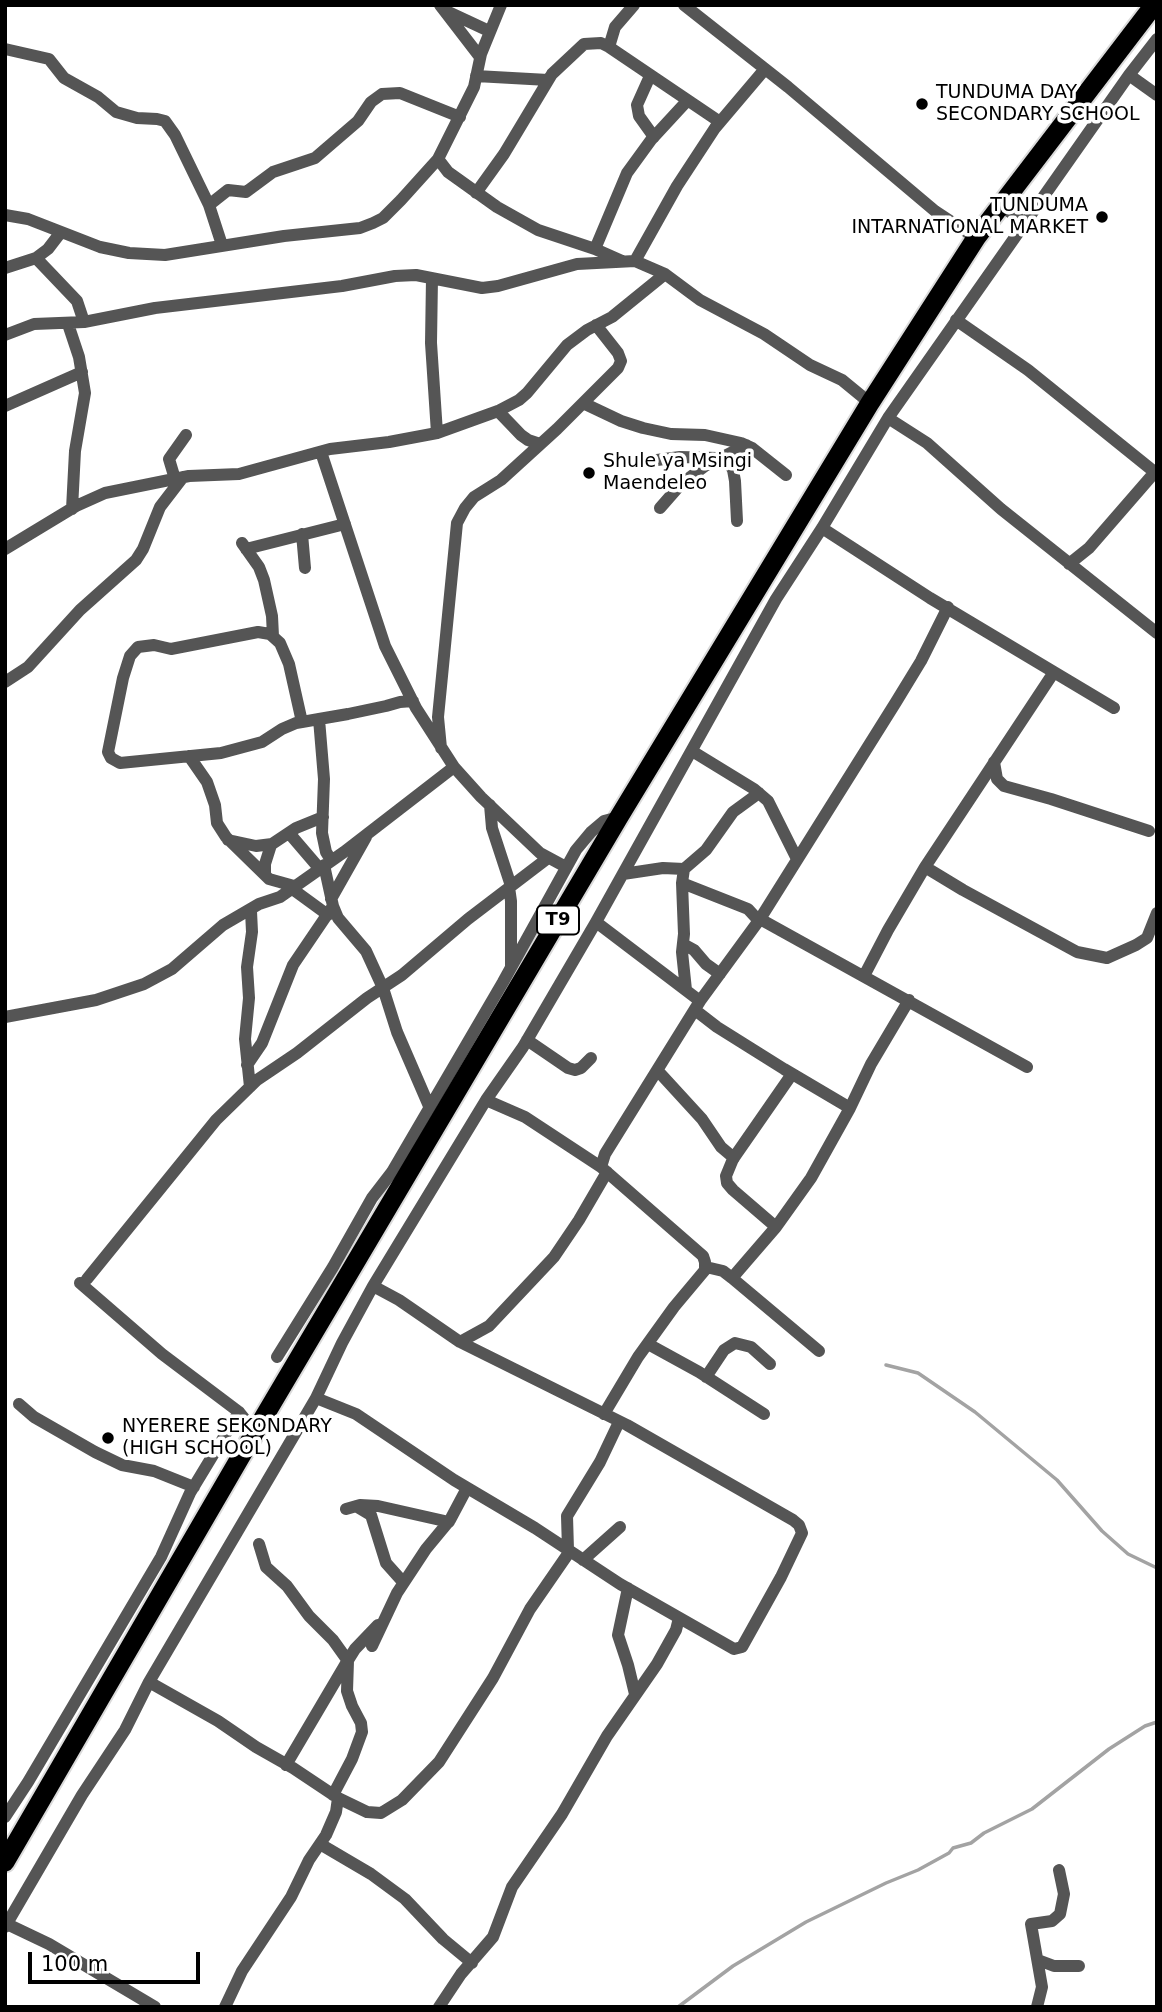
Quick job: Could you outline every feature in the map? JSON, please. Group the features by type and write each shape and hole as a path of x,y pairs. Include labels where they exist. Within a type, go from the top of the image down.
{"highway":[{"name":"T9","path":"5,1862 255,1432 782,545 976,238 1154,5"}],"street":[{"path":"5,215 28,219 100,247 145,255 164,255 360,228 373,223 383,218 410,192 438,159 474,87 480,57 501,5"},
{"path":"609,47 615,27 634,5"},
{"path":"684,5 890,171 935,211 976,238"},
{"path":"442,8 489,32"},
{"path":"442,8 480,57"},
{"path":"155,2007 49,1944 6,1926 82,1796 125,1730 149,1682 316,1398 373,1286 486,1100 527,1040 596,922 776,599 888,418 1157,39"},
{"path":"477,192 548,80 584,44 601,43 609,47 720,122"},
{"path":"5,49 49,58 64,78 98,97 116,112 136,118 165,121 175,135 209,205 222,245"},
{"path":"629,261 720,122 765,69"},
{"path":"1129,75 1157,95"},
{"path":"476,76 548,80"},
{"path":"650,76 636,105 639,116 654,137"},
{"path":"209,205 228,190 246,192 273,172 315,158 358,121 371,102 382,94 400,93 460,117"},
{"path":"595,248 627,173 654,137 687,101"},
{"path":"438,159 448,172 497,207 538,230 665,274 700,300 764,334 810,365 842,380 870,403"},
{"path":"1000,205 1025,223"},
{"path":"5,268 36,258 48,249 61,232"},
{"path":"36,258 77,301 83,322"},
{"path":"5,335 34,324 68,324 155,308 342,286 396,276 432,278 482,288 577,264 629,261"},
{"path":"5,549 72,509 105,494 179,478 239,474 321,452 437,433 498,411 519,400 567,345 623,309 665,274"},
{"path":"432,278 431,343 437,433"},
{"path":"956,320 1028,370 1155,469 1089,548 1069,564"},
{"path":"68,324 82,372 85,400 74,460 72,509"},
{"path":"441,748 438,717 457,523 474,497 501,480 613,374 621,361 618,352 596,325"},
{"path":"5,406 82,372"},
{"path":"583,403 643,428 671,434 705,435 746,446 786,475"},
{"path":"498,411 521,435 540,444"},
{"path":"888,418 927,443 1069,564 1157,633"},
{"path":"179,478 169,459 186,435"},
{"path":"660,508 681,484 722,457 746,446"},
{"path":"321,452 385,646 413,701 454,767 490,805 548,858 566,867"},
{"path":"634,463 680,457 722,457 733,470 737,521"},
{"path":"5,682 28,667 80,610 131,565 143,550 160,506 179,478"},
{"path":"302,722 291,670 284,650 273,636 272,616 264,580 259,567 244,546 345,524"},
{"path":"822,528 1114,708"},
{"path":"302,534 305,568"},
{"path":"782,545 803,557"},
{"path":"757,586 776,599"},
{"path":"460,1342 489,1326 554,1257 579,1220 604,1169 605,1154 698,1005 760,920 921,661 948,607"},
{"path":"273,636 258,632 172,649 154,645 138,647 130,656 123,678 108,752 111,758 120,763 220,754 247,748 282,729 302,722 413,701"},
{"path":"864,976 925,867 1054,672"},
{"path":"319,719 324,779 325,864 331,907 366,951 429,1106"},
{"path":"692,751 768,801 797,859"},
{"path":"189,756 207,782 215,805 217,823 228,840 269,879 292,887 331,907"},
{"path":"993,762 996,779 1004,786 1149,831"},
{"path":"5,1017 96,1000 144,984 172,970 223,925 259,904 280,897 368,834 454,767"},
{"path":"686,990 683,944 684,869 706,850 733,812 759,793"},
{"path":"490,805 492,828 512,901 511,967"},
{"path":"228,840 256,846 271,845 307,822 323,817"},
{"path":"277,1357 372,1198 391,1172 566,867 591,832 604,821 619,817"},
{"path":"289,834 325,864"},
{"path":"247,1065 262,1043 293,965 331,907 368,834"},
{"path":"265,875 265,864 271,845"},
{"path":"255,1432 239,1412 162,1353 83,1281 216,1120 250,1087 402,975 468,919 548,858"},
{"path":"925,867 1077,952 1107,958 1136,946 1147,938 1157,913"},
{"path":"623,874 663,868 684,869"},
{"path":"682,883 748,909 760,920 1027,1067"},
{"path":"250,1087 245,1039 251,911"},
{"path":"596,922 686,990 717,1027 850,1108"},
{"path":"683,944 694,950 706,964 720,974"},
{"path":"732,1278 776,1227 811,1178 871,1064 909,1000"},
{"path":"527,1040 575,1070 591,1058"},
{"path":"658,1071 702,1119 721,1147 734,1158"},
{"path":"776,1227 727,1183 727,1169 792,1074"},
{"path":"486,1100 525,1117 604,1169 703,1256 706,1266"},
{"path":"706,1266 723,1271 818,1351"},
{"path":"604,1414 648,1344 706,1266"},
{"path":"316,1398 356,1414 467,1488 628,1588 734,1649 743,1647 781,1577 802,1531 793,1520 619,1422 460,1342 399,1300 373,1286"},
{"path":"706,1377 724,1350 735,1343 751,1347 770,1364"},
{"path":"648,1344 764,1414"},
{"path":"19,1404 34,1417 122,1465 154,1471 194,1487"},
{"path":"5,1817 161,1557 194,1487 239,1412"},
{"path":"149,1682 218,1721 256,1748 336,1796 367,1812 381,1813 402,1800 439,1762 493,1678 530,1609 569,1551 567,1516 600,1462 619,1422"},
{"path":"372,1646 403,1582 449,1522 467,1488"},
{"path":"403,1582 386,1563 372,1515 351,1507 378,1506 449,1522"},
{"path":"583,1560 620,1527"},
{"path":"225,2007 242,1971 291,1897 332,1821 336,1796 362,1732 361,1723 349,1698 348,1661 333,1640 309,1616 288,1586 266,1567 259,1544"},
{"path":"628,1588 618,1634 635,1694"},
{"path":"439,2007 452,1986 493,1937 512,1887 562,1814 635,1694 669,1645 679,1618"},
{"path":"286,1765 360,1643 381,1623"},
{"path":"320,1844 371,1874 405,1899 443,1939 472,1963"},
{"path":"1037,2007 1042,1987 1031,1924 1052,1921 1060,1914 1064,1894 1059,1870"},
{"path":"1038,1959 1054,1966 1079,1966"}],"waterway":[{"path":"886,1365 918,1373 975,1412 1057,1480 1102,1531 1128,1554 1157,1568"},
{"path":"678,2007 733,1966 806,1922 918,1870 949,1853 953,1848 971,1843 984,1833 1032,1809 1109,1749 1145,1726 1157,1722"}],"place":[{"name":"TUNDUMA DAY SECONDARY SCHOOL","path":"922,104"},
{"name":"TUNDUMA INTARNATIONAL MARKET","path":"1102,217"},
{"name":"Shule ya Msingi Maendeleo","path":"589,473"},
{"name":"NYERERE SEKONDARY (HIGH SCHOOL)","path":"108,1438"}]}
